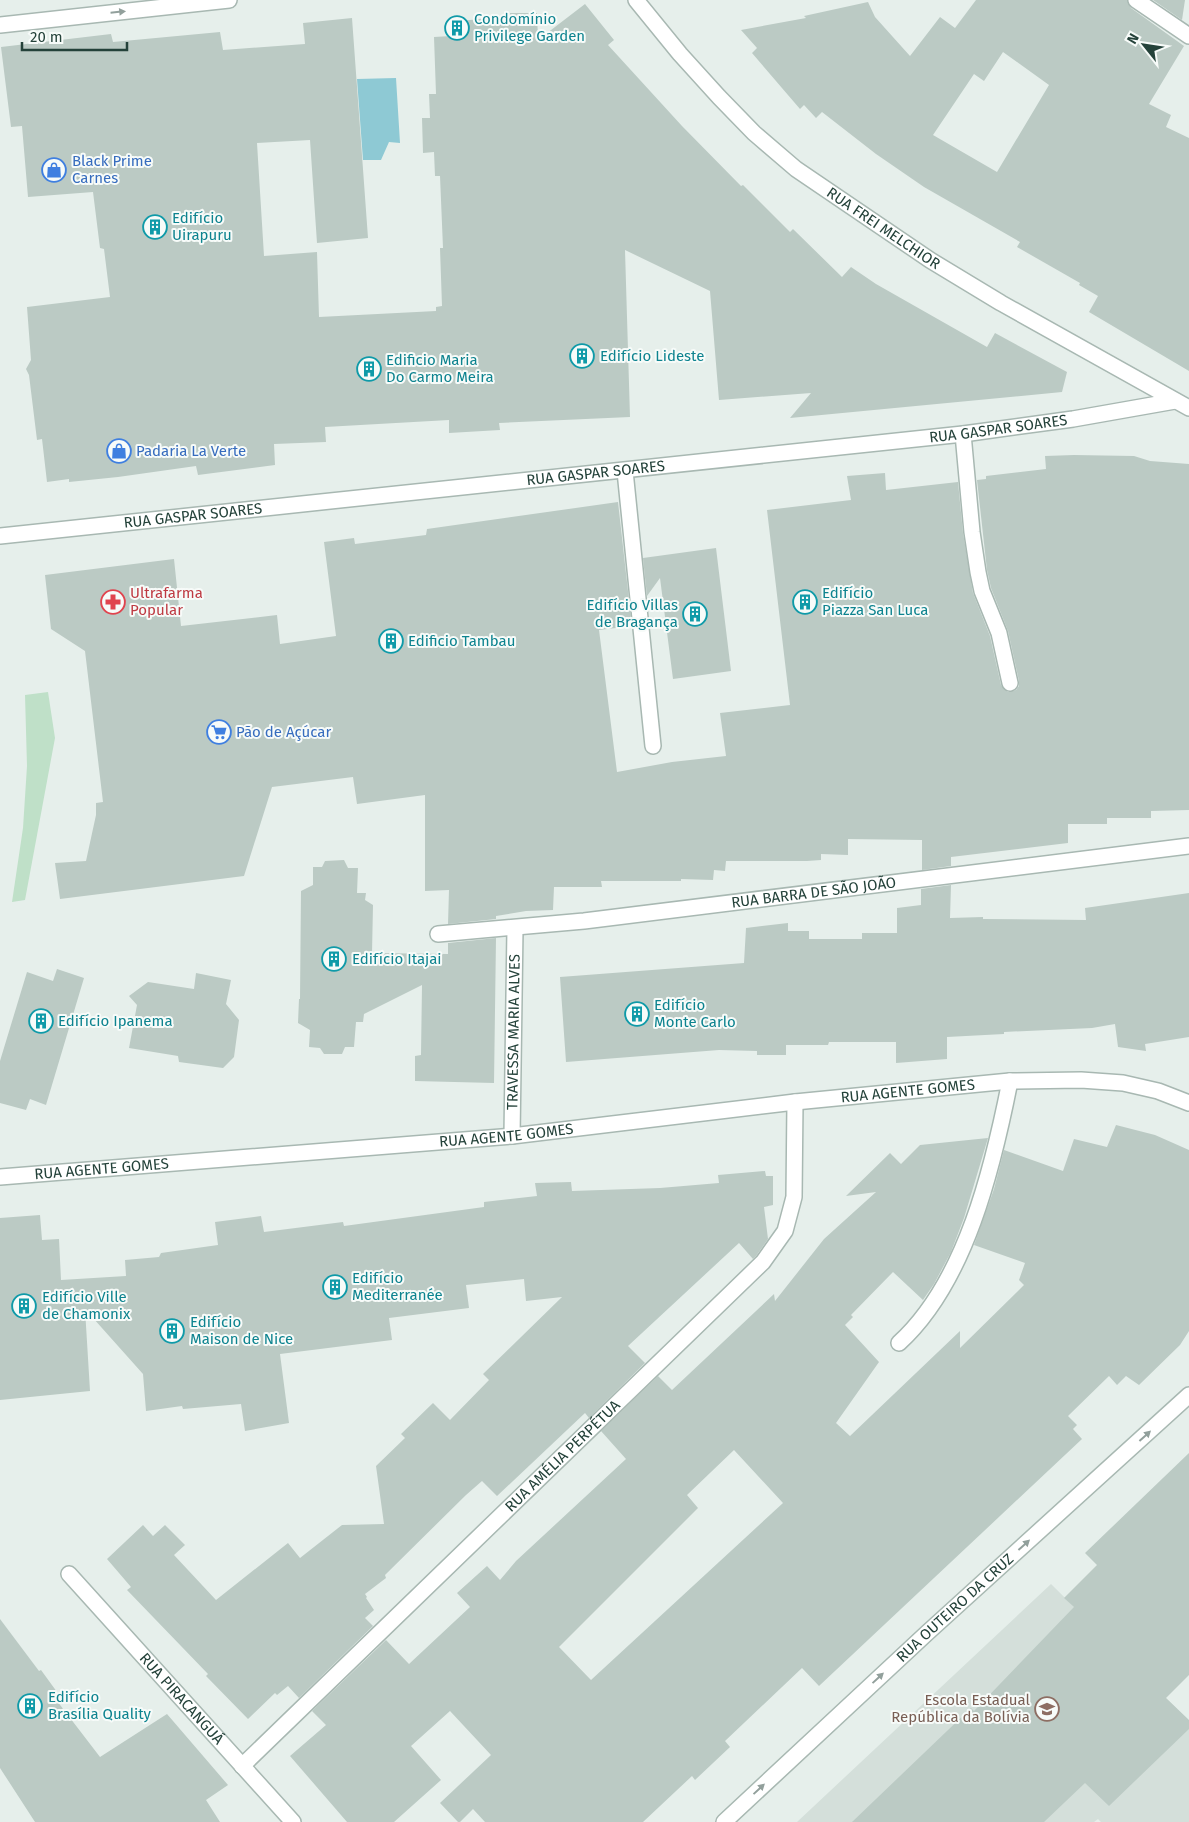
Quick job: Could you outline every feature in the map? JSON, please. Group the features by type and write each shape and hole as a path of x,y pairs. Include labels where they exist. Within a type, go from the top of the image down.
{"street":[{"path":"0,25 229,0"},
{"name":"RUA FREI MELCHIOR","path":"636,0 680,54 724,103 754,133 796,169 930,260 1175,401"},
{"path":"1136,0 1189,36"},
{"path":"1175,401 1189,408"},
{"name":"RUA GASPAR SOARES","path":"0,536 963,434 1073,419 1175,401"},
{"path":"963,434 972,532 978,572 982,591 998,633 1010,682"},
{"path":"625,470 653,746"},
{"name":"RUA BARRA DE SÃO JOÃO","path":"438,934 584,921 1189,846"},
{"name":"TRAVESSA MARIA ALVES","path":"512,1136 515,928"},
{"name":"RUA AGENTE GOMES","path":"0,1177 512,1136 795,1102 1010,1081 1081,1080 1123,1083 1158,1091 1189,1103"},
{"path":"899,1343 914,1330 935,1301 952,1271 965,1242 985,1184 1001,1126 1010,1081"},
{"name":"RUA AMÉLIA PERPÉTUA","path":"242,1766 763,1262 785,1231 794,1197 795,1102"},
{"name":"RUA OUTEIRO DA CRUZ","path":"724,1822 1189,1396"},
{"name":"RUA PIRACANGUÁ","path":"69,1574 293,1822"}],"shaded area":[{"name":"Escola Estadual República da Bolívia","path":"1051,1584 1189,1721 1189,1822 1101,1822 1098,1819 1094,1822 797,1822"}],"green space":[{"path":"48,692 55,738 25,900 12,902 23,828 27,766 25,695"}],"water":[{"path":"396,78 400,143 389,142 381,160 363,160 357,79"}],"building":[{"path":"976,0 1127,0 1131,8 1184,46 1149,104 1171,115 1166,127 1189,138 1189,371 1089,312 1098,296 1079,285 1080,283 1017,247 1020,242 924,187 876,154 822,112 816,118 804,105 800,109 752,53 757,48 741,30 806,18 804,16 868,2 875,17 910,56 940,17 955,28","holes":["1003,52 1049,85 997,172 933,135 974,74 984,81"]},
{"path":"1153,0 1185,0 1182,20"},
{"path":"585,4 614,40 608,45 682,126 741,186 743,185 790,232 793,229 842,277 851,267 876,284 987,347 995,333 1067,372 1062,392 790,418 811,393 719,400 710,291 625,250 630,417 499,423 500,430 449,433 449,420 325,427 326,442 274,444 275,465 198,475 196,466 118,477 69,482 69,479 47,482 42,439 37,440 29,375 26,369 31,360 27,307 110,297 104,249 100,248 93,192 28,197 22,126 11,127 1,47 111,34 113,42 220,32 223,50 305,44 303,23 352,18 368,238 317,243 310,140 257,143 264,256 317,252 319,317 436,311 436,307 442,306 440,248 443,248 440,176 435,176 434,152 423,153 422,118 430,118 429,94 436,94 434,37 451,36 450,22 510,16 510,13 537,13 538,40"},
{"path":"1045,456 1134,456 1150,461 1189,464 1189,810 1151,811 1151,818 1107,818 1107,824 1068,824 1068,843 951,857 951,866 922,870 922,840 848,839 848,855 821,854 821,860 807,861 726,861 725,871 714,870 713,880 601,881 602,887 554,887 553,910 526,911 496,916 496,919 448,924 449,890 425,891 425,795 357,804 353,777 272,787 244,876 60,899 55,863 86,861 96,815 96,803 103,802 85,651 51,629 45,575 174,559 181,626 277,615 280,644 336,636 324,542 354,538 355,544 426,535 427,529 618,502 631,618 624,627 599,630 617,772 672,762 726,756 720,713 790,705 767,510 851,500 847,476 885,473 886,490 958,482 963,533 973,593 990,636 1001,685 1008,692 1016,690 1019,686 1019,681 1008,631 991,588 987,570 977,480 986,479 986,476 1046,469"},
{"name":"Edifício Villas de Bragança","path":"716,548 731,671 673,679 660,578 647,596 643,558"},
{"path":"344,860 348,868 358,868 357,893 366,893 365,900 373,905 372,953 448,954 448,943 496,938 494,1083 415,1081 415,1056 421,1055 422,985 364,1014 363,1022 356,1022 354,1047 345,1047 342,1054 324,1054 320,1048 309,1047 310,1030 298,1023 301,891 313,885 313,867 322,867 325,861"},
{"path":"951,885 950,918 1086,920 1085,908 1189,893 1189,1037 1145,1044 1146,1051 1118,1047 1115,1024 1092,1028 947,1037 947,1059 896,1063 896,1042 829,1042 828,1045 786,1045 786,1055 757,1055 757,1051 719,1050 566,1062 560,977 744,963 746,928 788,923 788,931 809,931 809,939 862,939 862,933 897,933 897,908 921,905 921,889"},
{"name":"Edifício Ipanema","path":"57,969 84,978 46,1105 30,1099 26,1110 0,1103 0,1061 27,972 53,981"},
{"path":"196,973 231,980 226,1004 239,1020 234,1057 223,1068 179,1062 178,1056 129,1048 137,1005 129,996 148,982 194,989"},
{"path":"1116,1125 1155,1135 1189,1150 1189,1331 1180,1345 1139,1385 1126,1376 1117,1385 1109,1376 1068,1416 1077,1425 1073,1429 1082,1439 819,1686 802,1668 725,1741 730,1747 695,1780 692,1776 643,1822 485,1822 473,1809 458,1822 440,1803 491,1755 450,1711 411,1746 441,1780 394,1822 347,1822 290,1756 326,1725 312,1711 386,1640 409,1664 470,1607 457,1593 487,1566 500,1580 516,1561 626,1459 601,1431 658,1376 672,1390 774,1294 775,1301 824,1239 876,1192 846,1196 890,1153 901,1164 920,1145 988,1138 964,1218 951,1252 923,1300 893,1272 851,1315 853,1317 845,1325 879,1362 836,1423 850,1436 960,1331 960,1348 1024,1285 1019,1280 1025,1263 974,1245 994,1189 1004,1150 1063,1171 1074,1139 1107,1147","holes":["734,1450 783,1503 591,1680 559,1647 698,1508 687,1495"]},
{"path":"765,1171 766,1176 773,1176 773,1205 764,1207 768,1239 756,1256 753,1259 739,1243 628,1346 645,1363 589,1418 585,1413 497,1496 482,1481 466,1495 385,1575 386,1578 365,1594 374,1610 365,1618 373,1626 299,1698 288,1686 277,1695 275,1693 248,1719 206,1676 208,1674 127,1590 131,1587 107,1559 143,1525 153,1536 165,1525 185,1545 174,1555 216,1600 288,1543 300,1558 342,1525 384,1524 376,1466 405,1438 401,1434 433,1403 450,1420 489,1380 483,1374 562,1297 526,1301 524,1279 466,1285 469,1308 389,1318 392,1340 280,1354 289,1423 245,1431 241,1404 183,1409 182,1406 146,1411 143,1374 85,1309 90,1391 0,1400 0,1218 40,1215 42,1240 59,1239 61,1280 126,1276 125,1260 159,1257 161,1253 218,1245 215,1222 261,1216 264,1232 343,1222 344,1226 484,1207 484,1202 537,1196 535,1183 571,1182 572,1191 660,1188 719,1183 718,1175"},
{"name":"Escola Estadual República da Bolívia","path":"1189,1453 1189,1675 1166,1698 1189,1720 1189,1729 1109,1806 1085,1783 1044,1822 852,1822 971,1708 974,1711 1074,1607 1064,1598 1097,1565 1085,1553"},
{"path":"0,1619 57,1692 55,1693 57,1695 54,1697 100,1757 167,1714 228,1785 206,1800 220,1822 35,1822 0,1768"}],"place":[{"name":"Condomínio Privilege Garden","path":"457,28"},
{"name":"Black Prime Carnes","path":"54,170"},
{"name":"Edifício Uirapuru","path":"155,227"},
{"name":"Edifício Lideste","path":"582,356"},
{"name":"Edificio Maria Do Carmo Meira","path":"369,369"},
{"name":"Padaria La Verte","path":"119,451"},
{"name":"Ultrafarma Popular","path":"113,602"},
{"name":"Edifício Piazza San Luca","path":"805,602"},
{"name":"Edifício Villas de Bragança","path":"695,614"},
{"name":"Edificio Tambau","path":"391,641"},
{"name":"Pão de Açúcar","path":"219,732"},
{"name":"Edifício Itajai","path":"334,959"},
{"name":"Edifício Monte Carlo","path":"637,1014"},
{"name":"Edifício Ipanema","path":"41,1021"},
{"name":"Edifício Mediterranée","path":"335,1287"},
{"name":"Edifício Ville de Chamonix","path":"24,1306"},
{"name":"Edifício Maison de Nice","path":"172,1331"},
{"name":"Edifício Brasília Quality","path":"30,1706"},
{"name":"Escola Estadual República da Bolívia","path":"1047,1709"}]}
